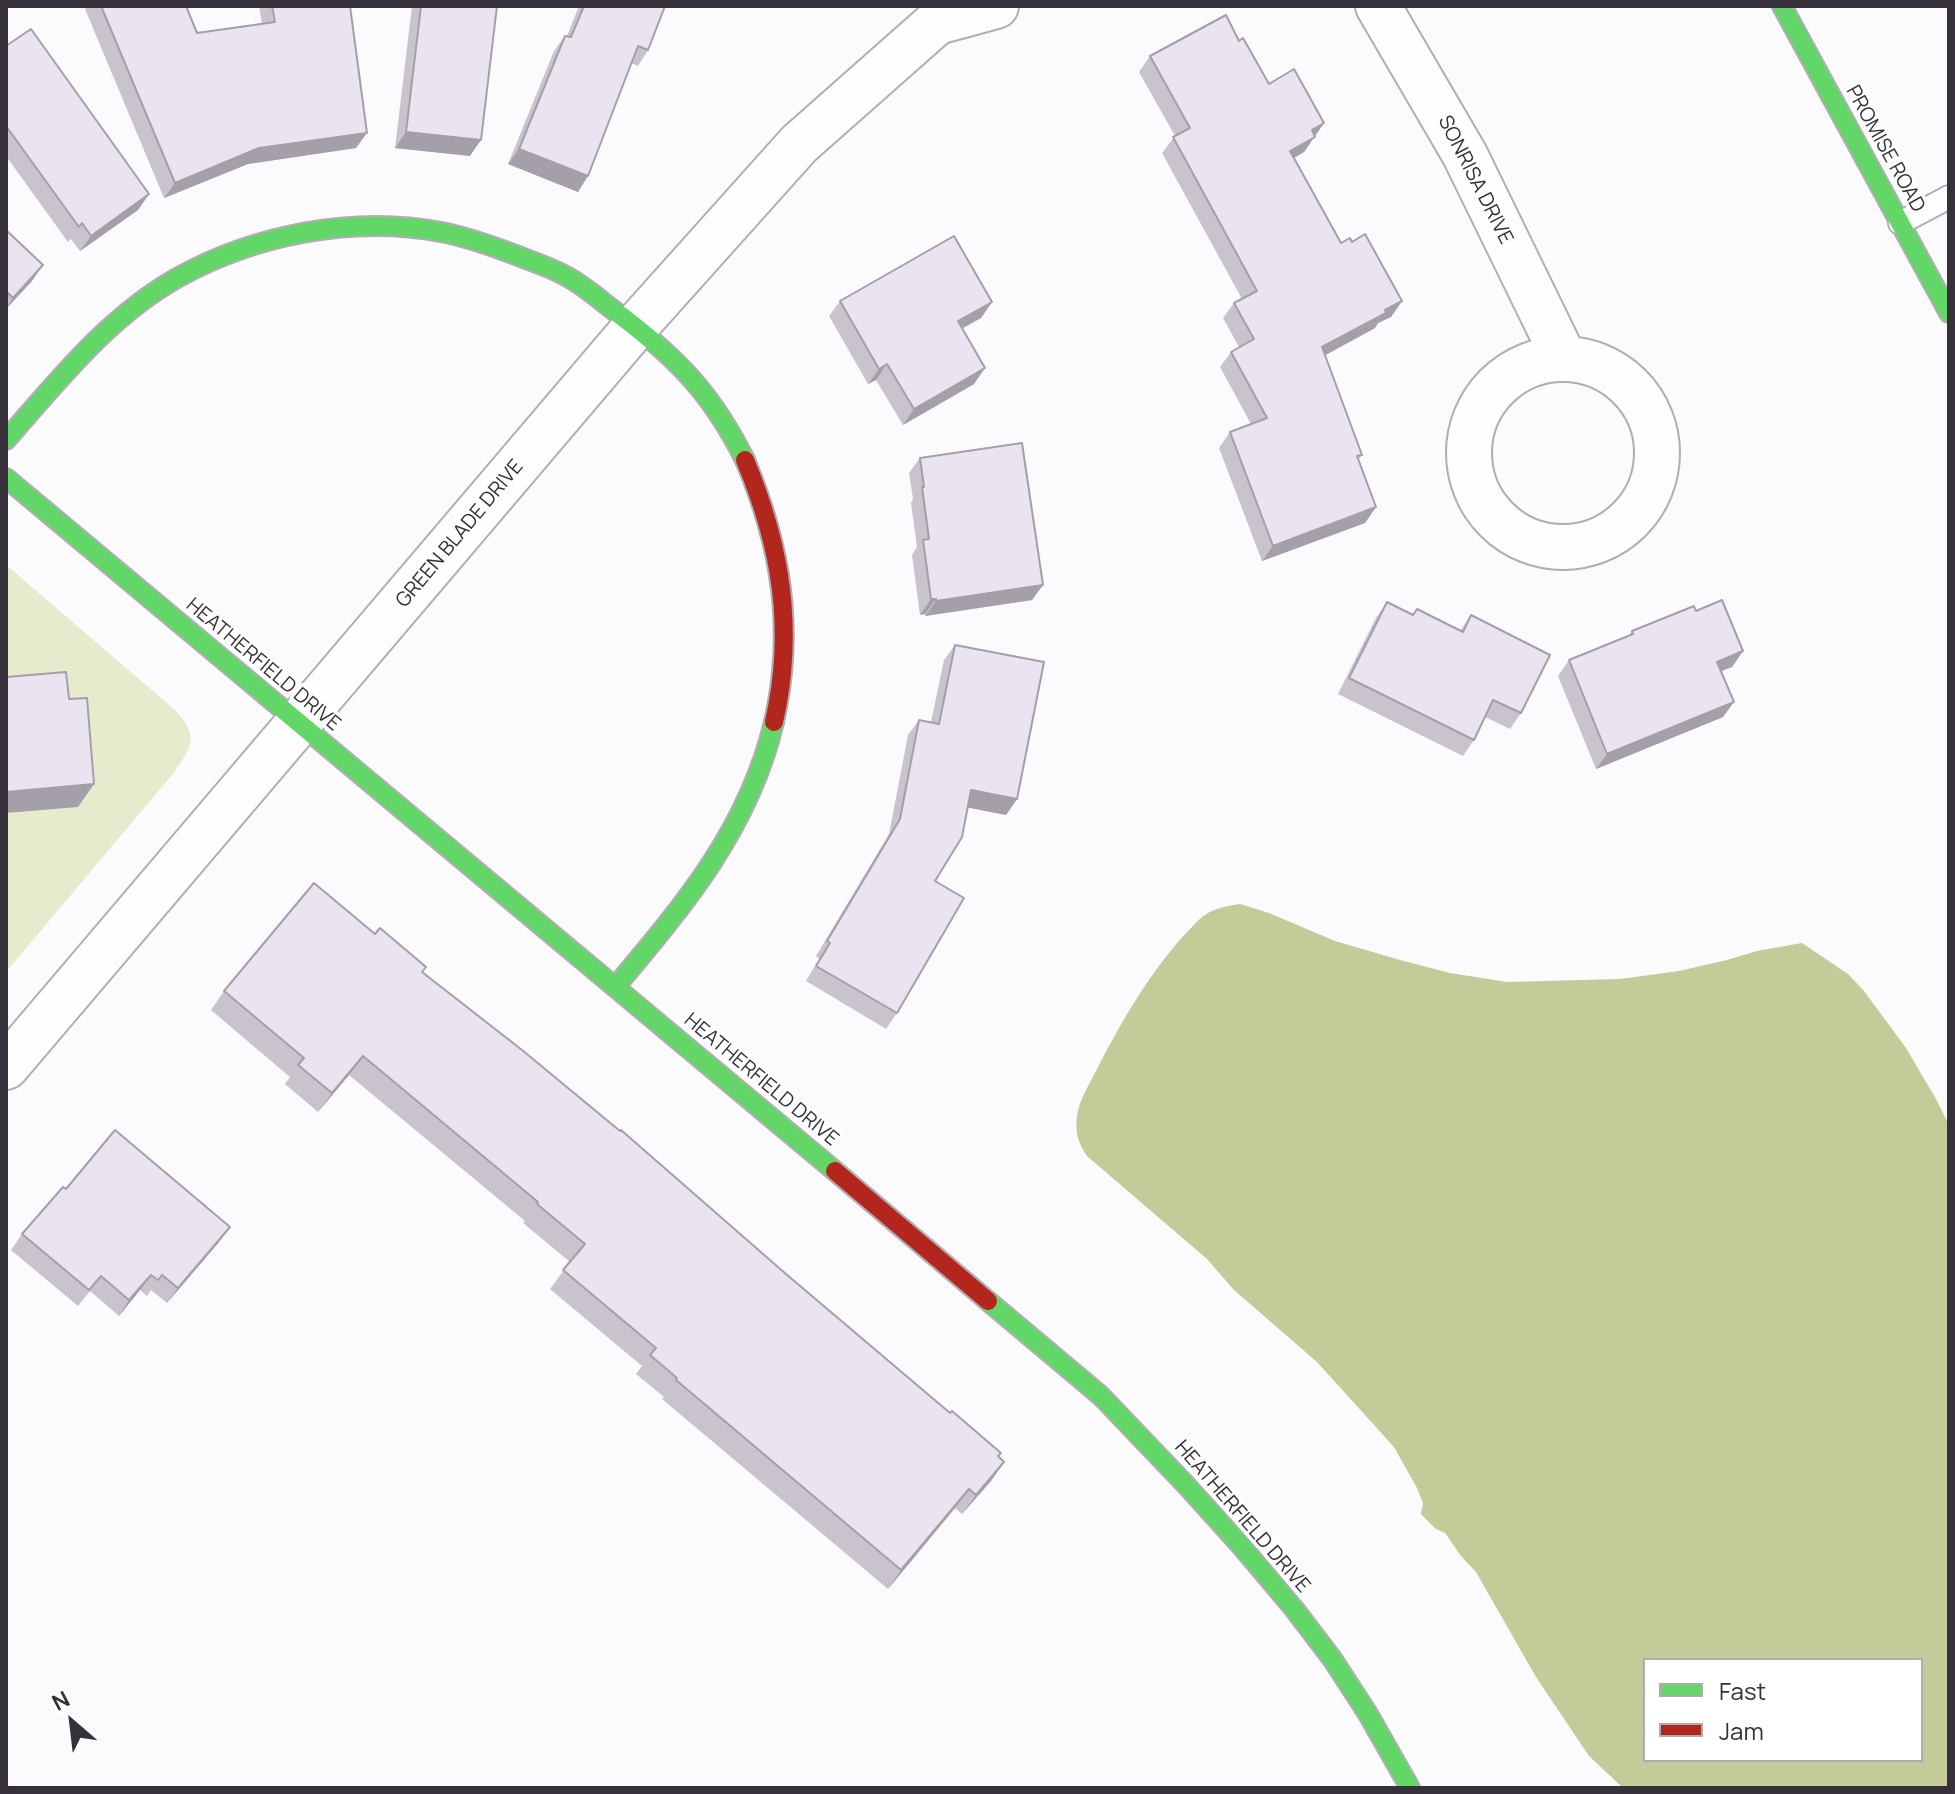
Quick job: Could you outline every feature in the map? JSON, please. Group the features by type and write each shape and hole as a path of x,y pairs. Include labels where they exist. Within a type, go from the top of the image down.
{"street":[{"name":"GREEN BLADE DRIVE","path":"6,1067 636,326 799,144 938,11 996,6"},
{"name":"SONRISA DRIVE","path":"1378,6 1465,155 1564,358"},
{"name":"PROMISE ROAD","path":"1782,6 1949,313"},
{"path":"6,440 58,381 116,323 162,287 203,264 244,249 298,235 355,227 436,231 482,241 565,275 636,326 670,356 701,387 729,429 762,500 781,580 783,651 779,695 769,741 757,780 733,830 696,887 616,986"},
{"path":"1564,358 1593,363 1619,377 1641,398 1654,424 1658,454 1653,483 1640,509 1618,530 1597,541 1574,547 1550,547 1527,541 1505,528 1487,510 1475,488 1468,458 1472,427 1485,399 1506,378 1533,363 1564,358"},
{"name":"HEATHERFIELD DRIVE","path":"6,478 616,986 1101,1396 1207,1507 1321,1644 1387,1746 1410,1788"}],"lane":[{"path":"1900,223 1949,197"}],"shaded area":[{"path":"6,565 175,710 188,728 190,743 171,776 6,972"},
{"path":"1240,904 1335,941 1400,960 1450,973 1507,982 1620,979 1679,971 1802,943 1848,974 1864,991 1906,1048 1949,1125 1949,1788 1623,1788 1589,1756 1536,1677 1476,1572 1445,1533 1436,1529 1421,1514 1423,1503 1417,1488 1394,1447 1317,1362 1234,1290 1207,1259 1087,1156 1079,1142 1076,1122 1087,1087 1126,1016 1173,947 1202,917"}],"building":[{"path":"101,6 186,6 197,33 275,22 272,6 350,6 367,133 259,148 175,183"},
{"path":"421,6 497,6 481,140 406,132"},
{"path":"584,6 665,6 648,50 638,46 588,176 519,149 565,36 571,37"},
{"path":"1226,15 1239,41 1243,38 1269,84 1294,69 1324,123 1312,130 1315,137 1290,151 1341,243 1350,238 1352,242 1365,234 1402,301 1385,310 1386,313 1322,347 1362,455 1357,456 1376,507 1273,546 1230,432 1267,418 1231,352 1254,339 1234,303 1257,291 1173,137 1190,128 1150,56"},
{"path":"31,29 149,194 91,236 82,223 79,227 6,126 6,46"},
{"path":"6,230 43,265 13,298 6,291"},
{"path":"954,236 992,302 958,321 985,368 914,409 887,364 879,369 840,301"},
{"path":"1022,443 1043,585 936,601 931,599 923,540 929,539 920,458"},
{"path":"1722,600 1743,651 1717,662 1734,702 1607,754 1569,660 1694,606 1696,611"},
{"path":"1387,602 1413,615 1417,609 1463,632 1471,615 1550,655 1521,713 1493,700 1474,740 1349,678"},
{"path":"955,645 1044,662 1017,799 971,790 962,837 935,881 964,898 897,1013 816,966 830,943 827,941 900,819 919,720 939,724"},
{"path":"66,672 69,699 87,698 94,784 6,792 6,677"},
{"path":"314,883 375,934 380,928 426,967 422,972 621,1130 786,1274 1001,1453 998,1456 1004,1462 976,1495 969,1489 901,1570 676,1380 650,1355 656,1348 563,1270 585,1244 538,1202 363,1056 332,1093 298,1065 304,1058 224,991"},
{"path":"115,1130 230,1227 178,1288 162,1275 158,1280 151,1275 129,1300 101,1276 89,1290 22,1234 63,1187 66,1189"}],"traffic: fast":[{"path":"1782,6 1949,313"},
{"path":"6,440 106,331 177,278 238,250 271,240 305,232 373,226 408,227 461,237 544,266 573,280 641,331 692,379 720,416 745,460"},
{"path":"6,478 835,1171"},
{"path":"616,986 712,863 748,796 774,722"},
{"path":"988,1301 1101,1396 1242,1547 1333,1660 1410,1788"}],"traffic: jam":[{"path":"745,460 768,524 781,588 783,654 774,722"},
{"path":"835,1171 988,1301"}]}
